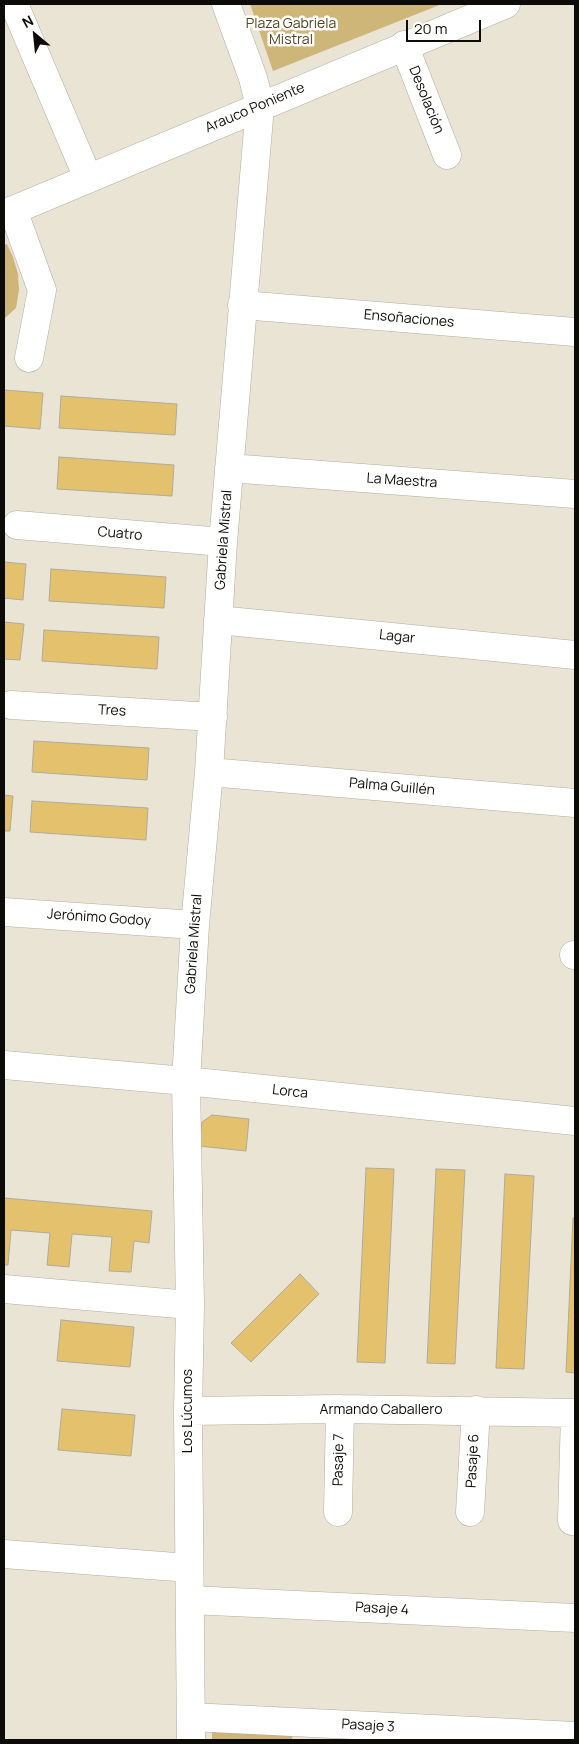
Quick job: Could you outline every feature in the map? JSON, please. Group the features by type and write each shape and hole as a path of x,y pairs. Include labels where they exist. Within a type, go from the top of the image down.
{"street":[{"path":"14,4 88,178"},
{"name":"Gabriela Mistral","path":"186,1081 195,925 213,717 223,542 260,106 253,78 226,4"},
{"name":"Arauco Poniente","path":"8,212 506,4"},
{"name":"Desolación","path":"404,45 447,155"},
{"path":"8,212 42,290 29,358"},
{"name":"Ensoñaciones","path":"242,305 575,332"},
{"name":"La Maestra","path":"229,468 575,494"},
{"name":"Cuatro","path":"17,525 223,542"},
{"name":"Lagar","path":"218,620 575,655"},
{"name":"Tres","path":"11,705 213,717"},
{"name":"Palma Guillén","path":"209,772 575,803"},
{"name":"Jerónimo Godoy","path":"4,912 195,925"},
{"name":"Lorca","path":"4,1065 186,1081 575,1121"},
{"name":"Los Lúcumos","path":"186,1081 190,1305 188,1411 191,1729"},
{"path":"4,1289 190,1305"},
{"name":"Armando Caballero","path":"188,1411 340,1409 575,1413"},
{"name":"Pasaje 7","path":"338,1512 340,1409"},
{"name":"Pasaje 6","path":"470,1512 476,1410"},
{"path":"572,1521 575,1413"},
{"path":"4,1554 189,1568"},
{"name":"Pasaje 4","path":"190,1600 575,1618"},
{"name":"Pasaje 3","path":"191,1729 575,1736"}],"green space":[{"name":"Plaza Gabriela Mistral","path":"250,4 442,4 273,71"},
{"path":"7,244 18,274 19,290 16,308 4,319 4,245"},
{"path":"212,1726 293,1731 292,1740 212,1740"}],"building":[{"path":"4,390 43,393 40,429 4,426"},
{"path":"61,396 177,404 175,435 59,428"},
{"path":"59,457 174,465 172,496 57,489"},
{"path":"4,562 26,564 23,600 4,598"},
{"path":"51,569 166,577 164,608 49,601"},
{"path":"4,622 24,624 20,660 4,659"},
{"path":"44,630 159,637 157,669 42,661"},
{"path":"34,741 149,748 147,780 32,772"},
{"path":"4,795 13,796 10,831 4,831"},
{"path":"32,801 148,808 146,840 30,832"},
{"path":"212,1115 249,1119 246,1151 199,1146 202,1122"},
{"path":"366,1168 394,1169 385,1363 357,1362"},
{"path":"436,1169 465,1170 455,1364 427,1363"},
{"path":"505,1174 534,1176 524,1369 496,1368"},
{"path":"4,1198 152,1211 149,1243 134,1241 131,1272 109,1271 112,1237 72,1234 69,1267 47,1265 50,1233 11,1230 8,1265 4,1265"},
{"path":"573,1218 575,1218 575,1373 566,1372"},
{"path":"300,1274 319,1294 251,1362 231,1343"},
{"path":"61,1320 134,1327 130,1367 57,1361"},
{"path":"62,1409 135,1415 131,1456 58,1450"}]}
